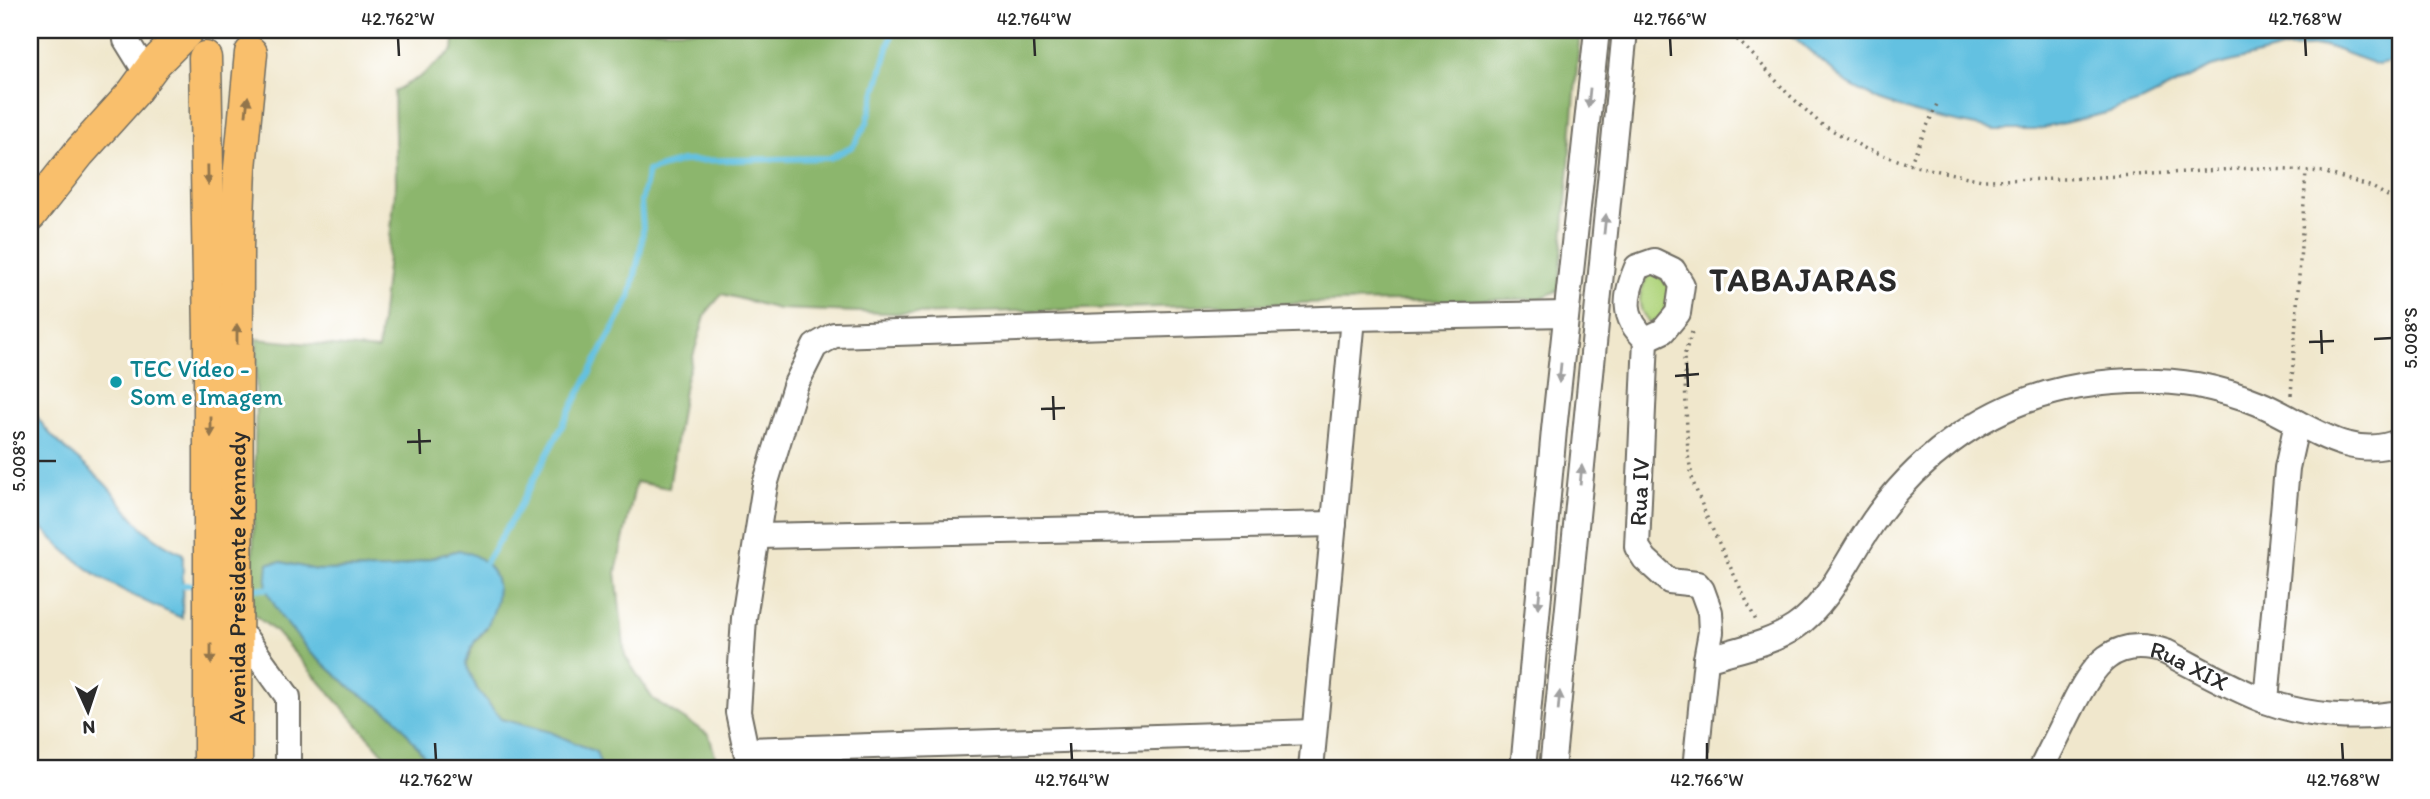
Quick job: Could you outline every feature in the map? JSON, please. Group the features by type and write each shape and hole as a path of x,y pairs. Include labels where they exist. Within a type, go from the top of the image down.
{"main road":[{"path":"30,215 140,83 198,43 225,66 244,61 254,41"},
{"name":"Avenida Presidente Kennedy","path":"236,769 237,246 240,168 254,41"},
{"name":"Avenida Presidente Kennedy","path":"198,43 211,348 210,769"}],"street":[{"path":"125,30 140,83"},
{"path":"1522,769 1572,252 1597,30"},
{"path":"1552,769 1625,30"},
{"path":"1572,252 1602,254"},
{"path":"1314,732 748,760 738,712 744,618 765,485 794,386 815,346 834,335 1353,318 1565,326 1594,340"},
{"path":"1311,769 1353,318"},
{"name":"Rua IV","path":"1646,340 1637,547 1645,559 1668,581 1693,583 1701,587 1707,601 1711,625 1695,769"},
{"path":"1706,659 1765,640 1796,626 1819,603 1871,524 1895,492 1919,467 1946,444 1996,413 2065,388 2110,382 2197,385 2258,403 2356,447 2381,448 2400,441"},
{"path":"2266,701 2293,421"},
{"path":"758,536 1334,524"},
{"path":"236,631 246,639 288,697 288,769"},
{"name":"Rua XIX","path":"2042,769 2085,680 2108,655 2140,646 2166,652 2266,701 2292,709 2351,717 2400,713"}],"path":[{"path":"1727,30 1787,93 1821,124 1866,149 1910,164 1982,180 2080,178 2254,168 2323,172 2372,187 2400,203"},
{"path":"1910,164 1937,104"},
{"path":"2293,421 2306,172"},
{"path":"1695,325 1684,356 1688,455 1693,482 1708,520 1765,640"}],"green space":[{"path":"455,30 1580,30 1559,290 1539,299 912,314 778,309 722,294 706,313 685,383 669,488 636,482 616,572 625,656 653,699 709,735 719,769 602,769 596,752 550,732 501,719 477,689 466,664 474,643 487,628 459,550 392,569 316,570 282,562 268,563 282,617 311,653 350,687 394,716 434,769 397,769 276,632 252,613 257,339 378,350 396,183 394,91 420,77 453,50"},
{"path":"1649,273 1665,281 1669,294 1666,308 1656,322 1649,322 1640,304 1643,285"}],"water":[{"path":"1786,30 2394,30 2400,60 2378,65 2326,46 2286,48 2211,67 2143,101 2106,113 2035,130 1995,130 1918,114 1880,101 1846,83"},
{"path":"30,402 51,435 105,484 146,531 183,554 182,618 118,588 80,563 62,549 30,513"},
{"path":"459,550 484,561 496,579 498,589 493,613 473,645 466,664 477,689 501,719 550,732 596,752 602,769 434,769 394,716 350,687 311,653 281,617 266,589 268,563 282,562 316,570 392,569"}],"waterway":[{"path":"486,562 517,511 630,297 641,248 641,202 648,171 682,161 830,158 853,146 867,123 893,30"},
{"path":"2392,62 2400,74"},
{"path":"183,585 194,585"},
{"path":"253,588 266,589"}],"place":[{"name":"TEC Vídeo - Som e Imagem","path":"116,382"}],"district":[{"name":"TABAJARAS","path":"1804,280"}]}
